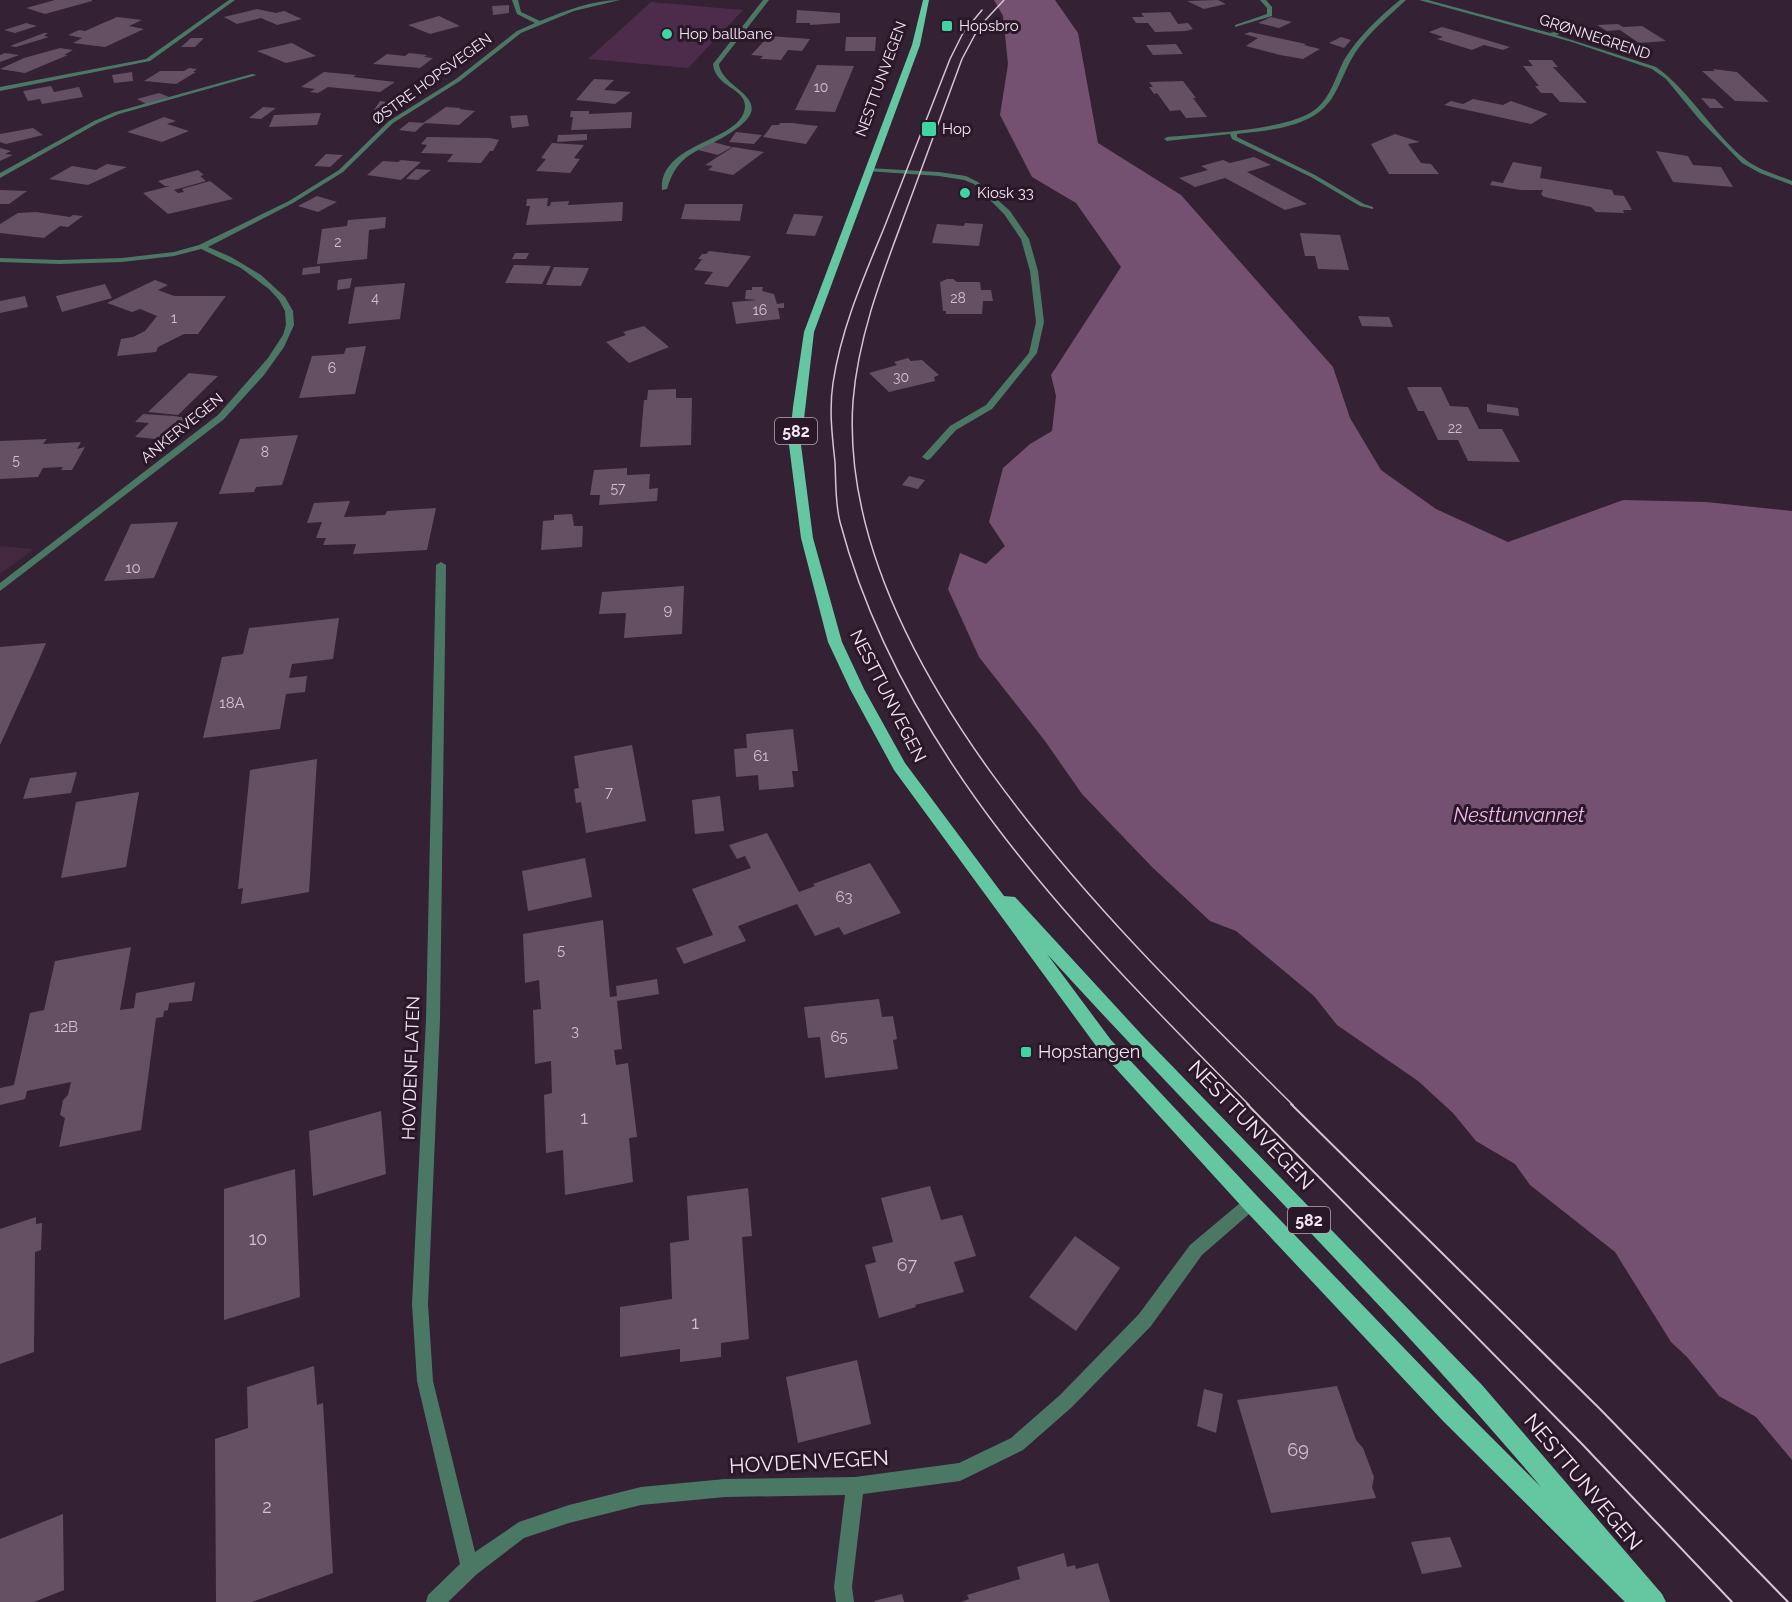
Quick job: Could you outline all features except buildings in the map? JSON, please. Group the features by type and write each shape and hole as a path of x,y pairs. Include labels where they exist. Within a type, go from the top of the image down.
{"main road":[{"name":"NESTTUNVEGEN","path":"926,0 913,53 809,332 795,446 807,538 835,642 899,766 1105,1046 1450,1413 1642,1602"},
{"name":"NESTTUNVEGEN","path":"956,844 1136,1040 1475,1392 1654,1602"}],"street":[{"path":"0,89 148,60 232,0"},
{"path":"515,0 519,13 539,23"},
{"name":"ØSTRE HOPSVEGEN","path":"0,260 58,262 122,260 174,254 202,247 312,190 350,163 391,122 458,80 507,40 539,23 572,10 617,0"},
{"path":"664,189 675,162 698,146 726,133 743,118 748,109 745,97 719,76 715,69 716,64 753,20 766,0"},
{"path":"1237,26 1270,15 1270,8 1263,0"},
{"path":"1167,139 1290,123 1319,111 1338,84 1349,59 1376,24 1403,0"},
{"name":"GRØNNEGREND","path":"1422,0 1552,34 1630,58 1654,68 1668,78 1701,118 1744,162 1762,172 1792,183"},
{"path":"1552,34 1579,27"},
{"path":"0,177 96,122 117,113 254,75"},
{"path":"1233,131 1234,138 1313,176 1371,208"},
{"path":"868,170 939,174 966,178 976,183 1006,213 1024,239 1034,272 1040,322 1034,353 989,407 953,428 927,458"},
{"name":"ANKERVEGEN","path":"0,588 221,417 245,393 272,359 291,326 289,309 261,276 239,263 202,247"},
{"name":"HOVDENFLATEN","path":"441,565 433,1019 420,1304 425,1381 470,1567"},
{"name":"HOVDENVEGEN","path":"435,1602 470,1567 519,1531 570,1514 641,1496 725,1488 855,1486 960,1472 1017,1444 1066,1401 1145,1320 1196,1250 1251,1203"},
{"path":"845,1602 843,1587 855,1486"}],"shaded area":[{"name":"Hop ballbane","path":"651,2 743,10 688,68 588,59"},
{"path":"0,546 34,549 0,574"}],"water":[{"name":"Nesttunvannet","path":"994,0 1055,0 1078,33 1098,143 1181,195 1333,367 1350,418 1381,470 1436,509 1508,542 1623,500 1706,502 1792,511 1792,1460 1756,1417 1719,1396 1687,1357 1671,1342 1615,1252 1530,1185 1515,1164 1476,1141 1453,1113 1418,1081 1337,1025 1314,996 1236,931 1210,921 1152,867 1082,794 1045,741 979,657 948,589 960,553 986,564 1005,546 989,522 1003,468 1030,444 1052,431 1056,396 1051,375 1121,267 1076,203 1032,177 1000,115 1008,64 1003,16"}],"tram line":[{"path":"1004,0 979,27 962,59 887,263 865,331 853,401 860,499 890,597 939,694 1002,787 1073,876 1149,960 1293,1105"},
{"path":"982,10 963,33 950,59 861,285 841,343 833,383 831,412 838,515 869,608 907,689 953,765 1006,839 1063,909 1124,976 1249,1105"},
{"path":"1247,1104 1582,1444 1732,1602"},
{"path":"1291,1104 1600,1409 1788,1602"}],"place":[{"name":"Hopsbro","path":"947,26"},
{"name":"Hop ballbane","path":"667,34"},
{"name":"Hop","path":"929,129"},
{"name":"Kiosk 33","path":"965,193"},
{"name":"Hopstangen","path":"1026,1052"}]}
